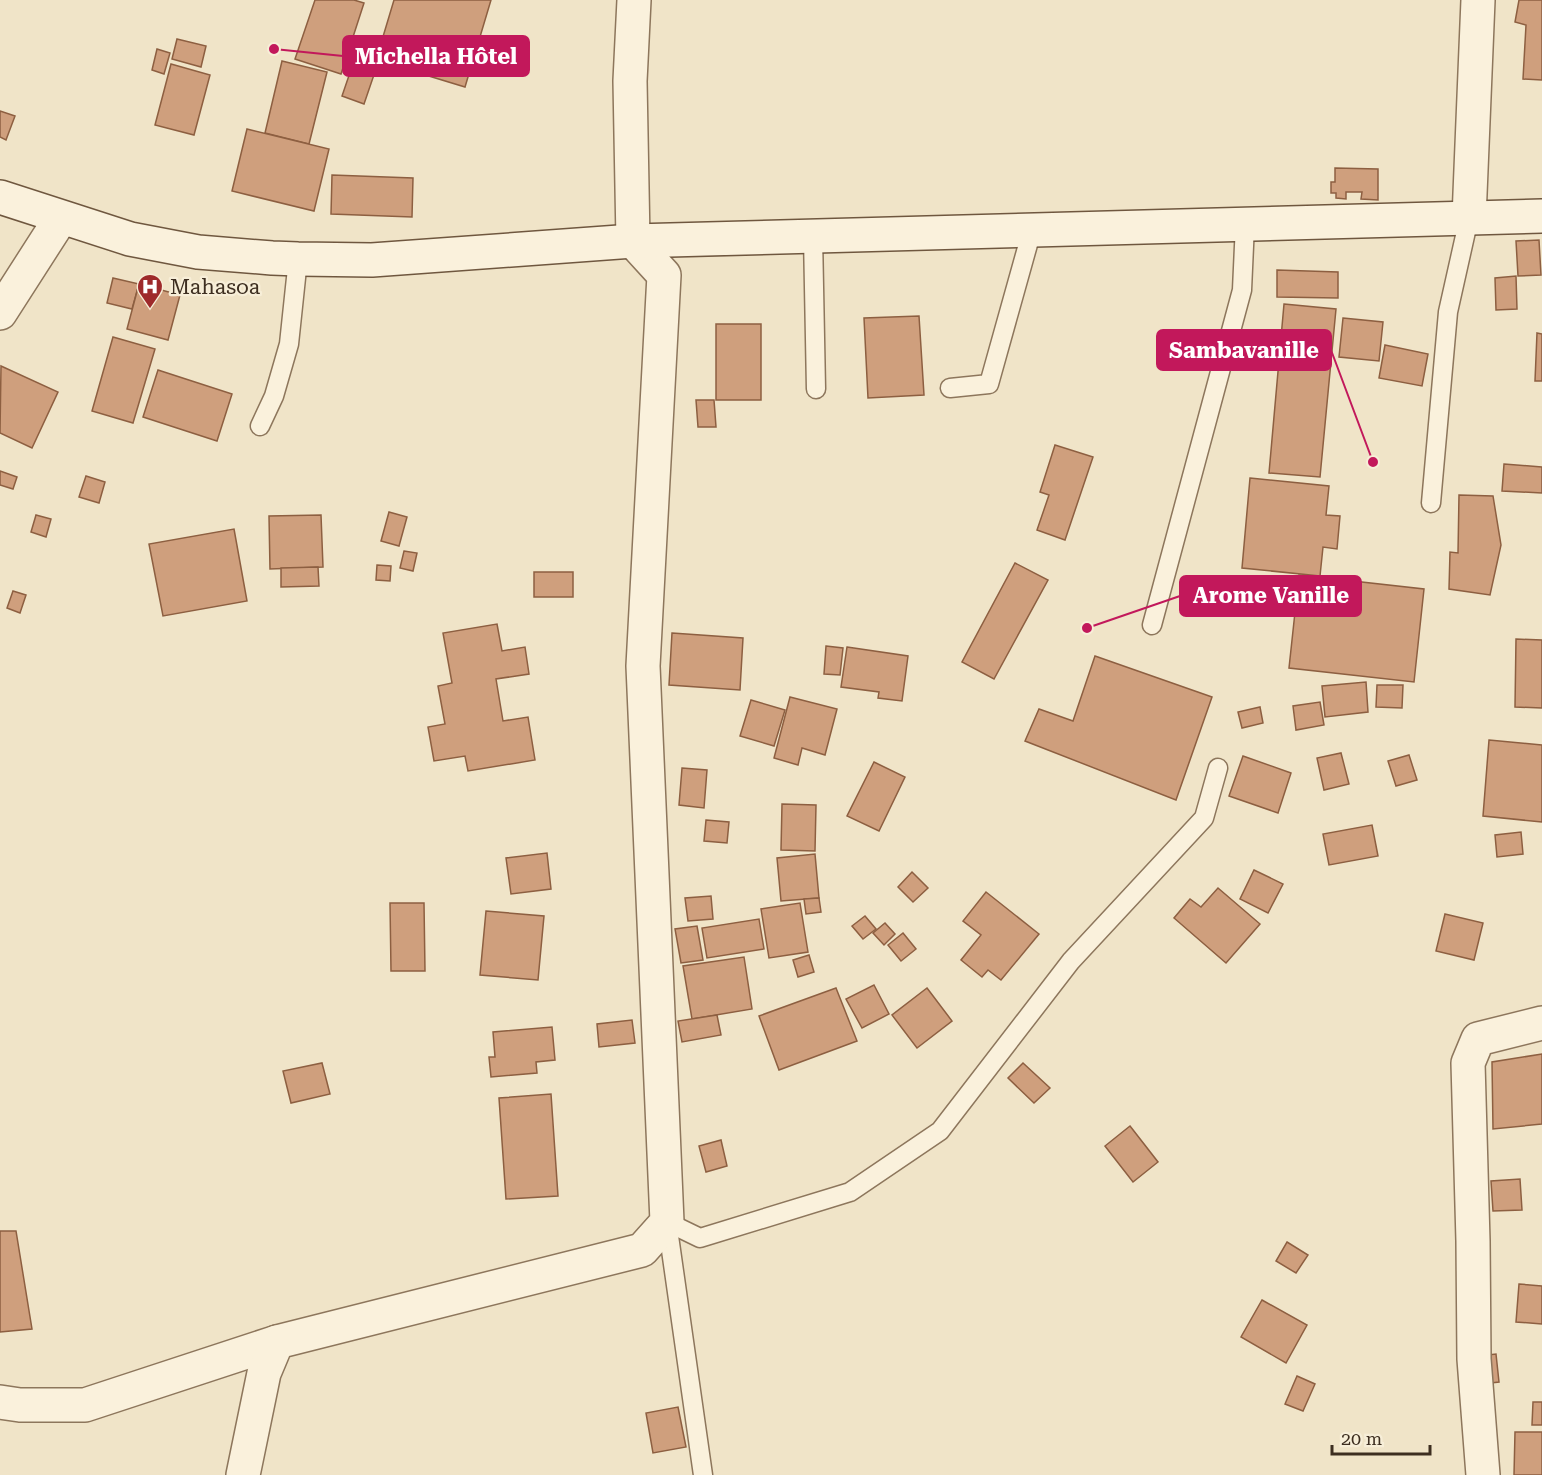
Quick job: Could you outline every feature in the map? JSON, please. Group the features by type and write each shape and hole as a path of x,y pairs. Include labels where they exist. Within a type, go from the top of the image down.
{"street":[{"path":"0,1402 20,1405 85,1405 277,1342 642,1250 667,1222 643,666 664,275 633,241 630,81 634,0"},
{"path":"1469,218 1478,0"},
{"path":"0,197 130,239 198,252 272,258 372,260 633,241 1542,216"},
{"path":"0,313 61,218"},
{"path":"1483,1475 1474,1359 1468,1063 1479,1039 1542,1023"},
{"path":"243,1475 264,1373 277,1342"}],"lane":[{"path":"1431,503 1448,312 1469,218"},
{"path":"1152,625 1242,290 1245,224"},
{"path":"950,388 989,384 1032,230"},
{"path":"813,236 816,389"},
{"path":"260,426 274,396 289,344 298,259"},
{"path":"667,1222 700,1238 850,1192 940,1131 1071,961 1204,818 1218,768"},
{"path":"667,1222 703,1475"}],"building":[{"path":"315,0 354,0 364,3 341,74 295,59"},
{"path":"394,0 491,0 465,87 376,60"},
{"path":"1519,0 1542,0 1542,80 1523,79 1526,25 1515,22"},
{"path":"177,39 206,46 201,67 172,59"},
{"path":"157,49 170,53 164,74 152,70"},
{"path":"356,55 378,63 364,104 342,96"},
{"path":"282,61 327,72 309,144 265,133"},
{"path":"171,64 210,75 194,135 155,125"},
{"path":"0,111 15,116 6,140 0,137"},
{"path":"247,129 329,149 314,211 232,191"},
{"path":"1335,168 1378,169 1378,200 1361,199 1362,192 1346,192 1346,199 1336,198 1336,193 1331,193 1331,182 1335,182"},
{"path":"332,175 413,178 412,217 331,214"},
{"path":"1539,240 1541,275 1518,276 1516,241"},
{"path":"1277,270 1338,272 1338,298 1277,297"},
{"path":"1516,276 1517,309 1496,310 1495,278"},
{"path":"113,278 139,284 132,309 107,303"},
{"path":"139,284 180,295 168,340 127,329"},
{"path":"1284,304 1336,309 1320,477 1269,473"},
{"path":"919,316 924,395 868,398 864,318"},
{"path":"1343,318 1383,322 1379,361 1339,357"},
{"path":"716,324 761,324 761,400 716,400"},
{"path":"1537,333 1542,334 1542,381 1535,381"},
{"path":"113,337 155,349 133,423 92,411"},
{"path":"1385,345 1428,354 1422,386 1379,378"},
{"path":"1,366 58,392 32,448 0,433"},
{"path":"158,370 232,394 217,441 143,417"},
{"path":"696,400 714,400 716,427 698,427"},
{"path":"1055,445 1093,457 1065,540 1037,530 1049,495 1040,492"},
{"path":"1504,464 1542,467 1542,493 1502,491"},
{"path":"0,471 17,477 13,489 0,485"},
{"path":"86,476 105,482 99,503 79,497"},
{"path":"1250,478 1329,486 1326,515 1340,516 1337,549 1323,547 1320,576 1242,568"},
{"path":"1459,495 1493,496 1501,545 1490,595 1449,589 1450,552 1458,553"},
{"path":"389,512 407,517 399,546 381,541"},
{"path":"36,515 51,519 46,537 31,532"},
{"path":"321,515 323,567 270,569 269,516"},
{"path":"234,529 247,601 163,616 149,544"},
{"path":"404,551 417,553 413,571 400,568"},
{"path":"1015,563 1048,580 994,679 962,662"},
{"path":"377,565 391,566 390,581 376,580"},
{"path":"318,567 319,586 281,587 281,568"},
{"path":"534,572 573,572 573,597 534,597"},
{"path":"1299,575 1424,589 1414,682 1289,668"},
{"path":"13,591 26,595 20,613 7,608"},
{"path":"497,624 502,651 525,647 529,674 496,679 503,721 528,717 535,760 468,771 465,756 434,761 428,727 445,724 438,686 452,683 443,633"},
{"path":"672,633 743,638 740,690 669,685"},
{"path":"1516,639 1542,640 1542,708 1515,707"},
{"path":"826,646 843,648 840,675 824,674"},
{"path":"847,647 908,656 902,701 878,698 879,692 841,687"},
{"path":"1095,656 1212,697 1176,800 1025,741 1039,709 1073,721"},
{"path":"1366,682 1368,712 1325,717 1322,686"},
{"path":"1377,685 1403,685 1402,708 1376,707"},
{"path":"790,697 837,709 825,755 802,748 798,765 774,758"},
{"path":"751,700 785,710 774,746 740,736"},
{"path":"1320,702 1324,725 1296,730 1293,706"},
{"path":"1260,707 1263,723 1242,728 1238,712"},
{"path":"1489,740 1542,745 1542,822 1483,816"},
{"path":"1341,753 1349,784 1324,790 1317,758"},
{"path":"1409,755 1417,780 1396,786 1388,761"},
{"path":"1243,756 1291,773 1278,813 1229,796"},
{"path":"874,762 905,777 879,831 847,816"},
{"path":"682,768 707,770 704,808 679,805"},
{"path":"782,804 816,805 815,851 781,850"},
{"path":"706,820 729,822 727,843 704,841"},
{"path":"1372,825 1378,856 1329,865 1323,834"},
{"path":"1521,832 1523,854 1497,857 1495,835"},
{"path":"547,853 551,889 511,894 506,858"},
{"path":"815,854 819,898 781,901 777,858"},
{"path":"1254,870 1283,884 1268,913 1240,899"},
{"path":"912,872 928,888 913,902 898,887"},
{"path":"1218,888 1260,924 1226,963 1174,918 1190,899 1201,907"},
{"path":"986,892 1039,934 1001,980 988,970 982,977 961,960 981,935 963,921"},
{"path":"711,896 713,919 688,921 685,898"},
{"path":"819,898 821,912 806,914 804,899"},
{"path":"390,903 424,903 425,971 391,971"},
{"path":"800,903 808,952 769,958 761,909"},
{"path":"486,911 544,916 538,980 480,975"},
{"path":"1445,914 1483,923 1474,960 1436,951"},
{"path":"865,916 876,929 863,939 852,926"},
{"path":"759,919 764,949 707,958 702,928"},
{"path":"885,923 895,934 884,945 873,933"},
{"path":"697,926 703,960 681,963 675,929"},
{"path":"903,933 916,949 901,961 888,945"},
{"path":"809,955 814,972 798,977 793,960"},
{"path":"744,957 752,1009 692,1019 683,966"},
{"path":"874,985 889,1014 862,1028 846,999"},
{"path":"836,988 857,1041 779,1070 759,1016"},
{"path":"927,988 952,1021 917,1048 892,1015"},
{"path":"717,1015 721,1035 682,1042 678,1021"},
{"path":"632,1020 635,1043 599,1047 597,1024"},
{"path":"552,1027 555,1060 536,1062 537,1073 491,1077 489,1057 495,1057 493,1032"},
{"path":"1542,1054 1542,1124 1493,1129 1492,1062"},
{"path":"322,1063 330,1094 291,1103 283,1071"},
{"path":"1023,1063 1050,1088 1034,1103 1008,1078"},
{"path":"551,1094 558,1196 506,1199 499,1098"},
{"path":"1130,1126 1158,1162 1133,1182 1105,1146"},
{"path":"721,1140 727,1166 706,1172 699,1146"},
{"path":"1520,1179 1522,1210 1493,1211 1491,1181"},
{"path":"0,1231 16,1231 32,1329 0,1332"},
{"path":"1287,1242 1308,1255 1296,1273 1276,1261"},
{"path":"1519,1284 1542,1286 1542,1324 1516,1322"},
{"path":"1262,1300 1307,1325 1286,1363 1241,1337"},
{"path":"1496,1354 1499,1382 1482,1384 1479,1356"},
{"path":"1297,1376 1315,1384 1303,1411 1285,1404"},
{"path":"1533,1402 1542,1402 1542,1425 1532,1425"},
{"path":"678,1407 686,1447 653,1453 646,1413"},
{"path":"1515,1432 1542,1432 1542,1475 1514,1475"}],"place":[{"name":"Michella Hôtel","path":"274,49"},
{"name":"Mahasoa","path":"150,310"},
{"name":"Sambavanille","path":"1373,462"},
{"name":"Arome Vanille","path":"1087,628"}]}
